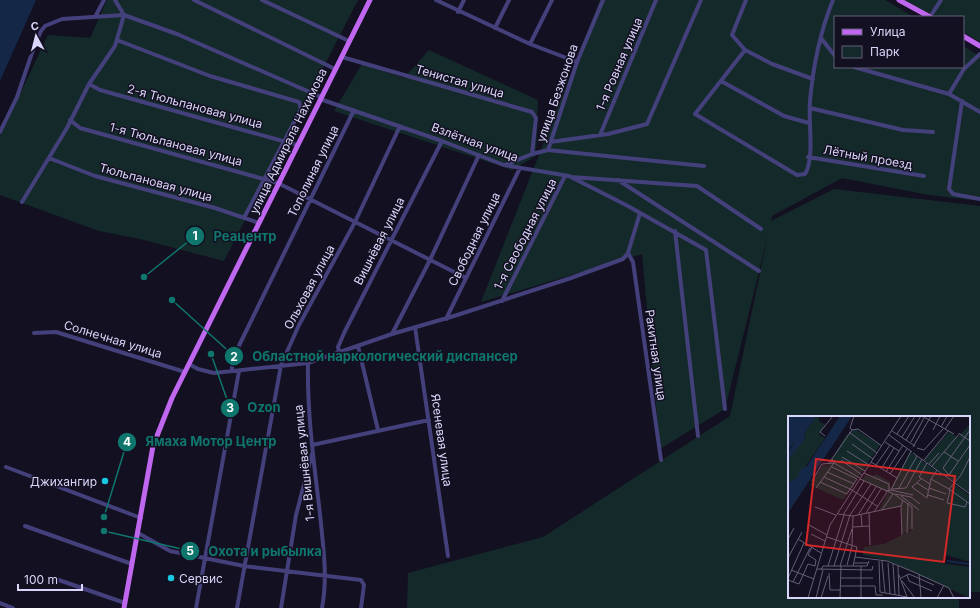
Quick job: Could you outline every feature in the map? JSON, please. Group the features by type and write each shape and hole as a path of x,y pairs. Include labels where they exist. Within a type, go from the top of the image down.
{"main road":[{"name":"улица Адмирала Нахимова","path":"125,605 153,446 172,398 370,0"},
{"path":"899,0 928,16"},
{"path":"964,37 980,46"}],"street":[{"path":"95,17 104,0"},
{"path":"22,202 49,158 89,84 117,40 124,15 115,0"},
{"path":"194,0 335,69"},
{"path":"262,0 349,41"},
{"path":"436,0 458,12 530,44 577,62"},
{"path":"458,12 464,0"},
{"path":"495,28 509,0"},
{"path":"530,44 552,0"},
{"name":"улица Безжонова","path":"504,165 532,154 548,150 577,62 603,0"},
{"name":"1-я Ровная улица","path":"600,135 656,0"},
{"path":"550,142 600,135 647,124 700,0"},
{"path":"746,0 732,35 745,50 772,64 813,79"},
{"path":"745,50 695,114 797,176 801,176 806,172 808,157 813,79 821,38 833,0"},
{"path":"931,16 940,0"},
{"path":"0,132 17,97 41,31 56,20 124,15"},
{"name":"Взлётная улица","path":"124,15 176,34 321,98 442,141 504,165 567,176 674,231 706,250 725,409"},
{"path":"821,38 834,55"},
{"path":"117,40 210,76 299,102 301,109 263,179 244,218"},
{"path":"949,94 964,68 980,54"},
{"name":"Тенистая улица","path":"342,57 532,112 536,118 532,154"},
{"path":"858,68 949,94 980,112"},
{"path":"721,81 784,116 809,123"},
{"name":"2-я Тюльпановая улица","path":"89,84 100,90 297,145"},
{"path":"962,102 949,189 953,194 980,199"},
{"path":"810,108 903,130 933,132"},
{"name":"Тополиная улица","path":"232,371 232,360 354,110"},
{"name":"1-я Тюльпановая улица","path":"70,120 80,128 278,183 390,241 466,278"},
{"name":"Ольховая улица","path":"237,608 281,365 299,325 355,222 400,126"},
{"name":"Вишнёвая улица","path":"339,352 338,347 345,332 442,141"},
{"path":"548,150 704,166"},
{"path":"392,334 430,260 479,155"},
{"name":"Лётный проезд","path":"808,157 924,176"},
{"name":"Тюльпановая улица","path":"49,158 95,176 215,208 259,223"},
{"name":"Свободная улица","path":"446,319 520,168"},
{"path":"567,176 697,186 761,229"},
{"name":"1-я Свободная улица","path":"502,301 567,176"},
{"path":"617,180 758,271"},
{"path":"189,364 198,369 214,373 308,363 392,334 502,301 621,260 628,253 640,213"},
{"path":"674,231 698,436"},
{"name":"Ракитная улица","path":"628,253 633,262 661,460"},
{"name":"Ясеневая улица","path":"415,327 448,556"},
{"name":"Солнечная улица","path":"34,333 56,332 185,372"},
{"path":"358,346 378,430"},
{"name":"1-я Вишнёвая улица","path":"308,363 307,397 327,576 322,608"},
{"path":"196,608 239,371"},
{"path":"312,445 429,420"},
{"path":"281,608 296,515 313,451"},
{"path":"6,467 140,518"},
{"path":"26,526 132,564"},
{"path":"138,533 164,549 205,558 244,566 364,582 360,608"},
{"path":"53,578 125,605"},
{"path":"0,603 13,608"}],"green space":[{"path":"107,0 358,0 224,261 140,239 99,231 0,195 0,136 48,35 90,38"},
{"path":"600,0 885,0 912,16 834,16 834,68 964,68 964,47 980,56 980,201 929,195 842,178 772,216 771,221 834,189 980,206 980,592 970,592 970,416 788,416 788,598 959,598 959,608 407,608 408,573 543,537 730,416 768,235 725,409 660,449 642,254 481,302"},
{"path":"904,0 980,0 980,42 964,33 964,16 933,16"},
{"path":"429,50 538,100 536,156 512,170 334,111 362,64 404,78"}],"water":[{"path":"0,0 36,0 0,81"}],"place":[{"name":"Реацентр","path":"144,277"},
{"name":"Областной наркологический диспансер","path":"172,300"},
{"name":"Ozon","path":"211,354"},
{"name":"Джихангир","path":"105,481"},
{"name":"Ямаха Мотор Центр","path":"104,517"},
{"name":"Охота и рыбылка","path":"104,531"},
{"name":"Сервис","path":"171,578"}]}
